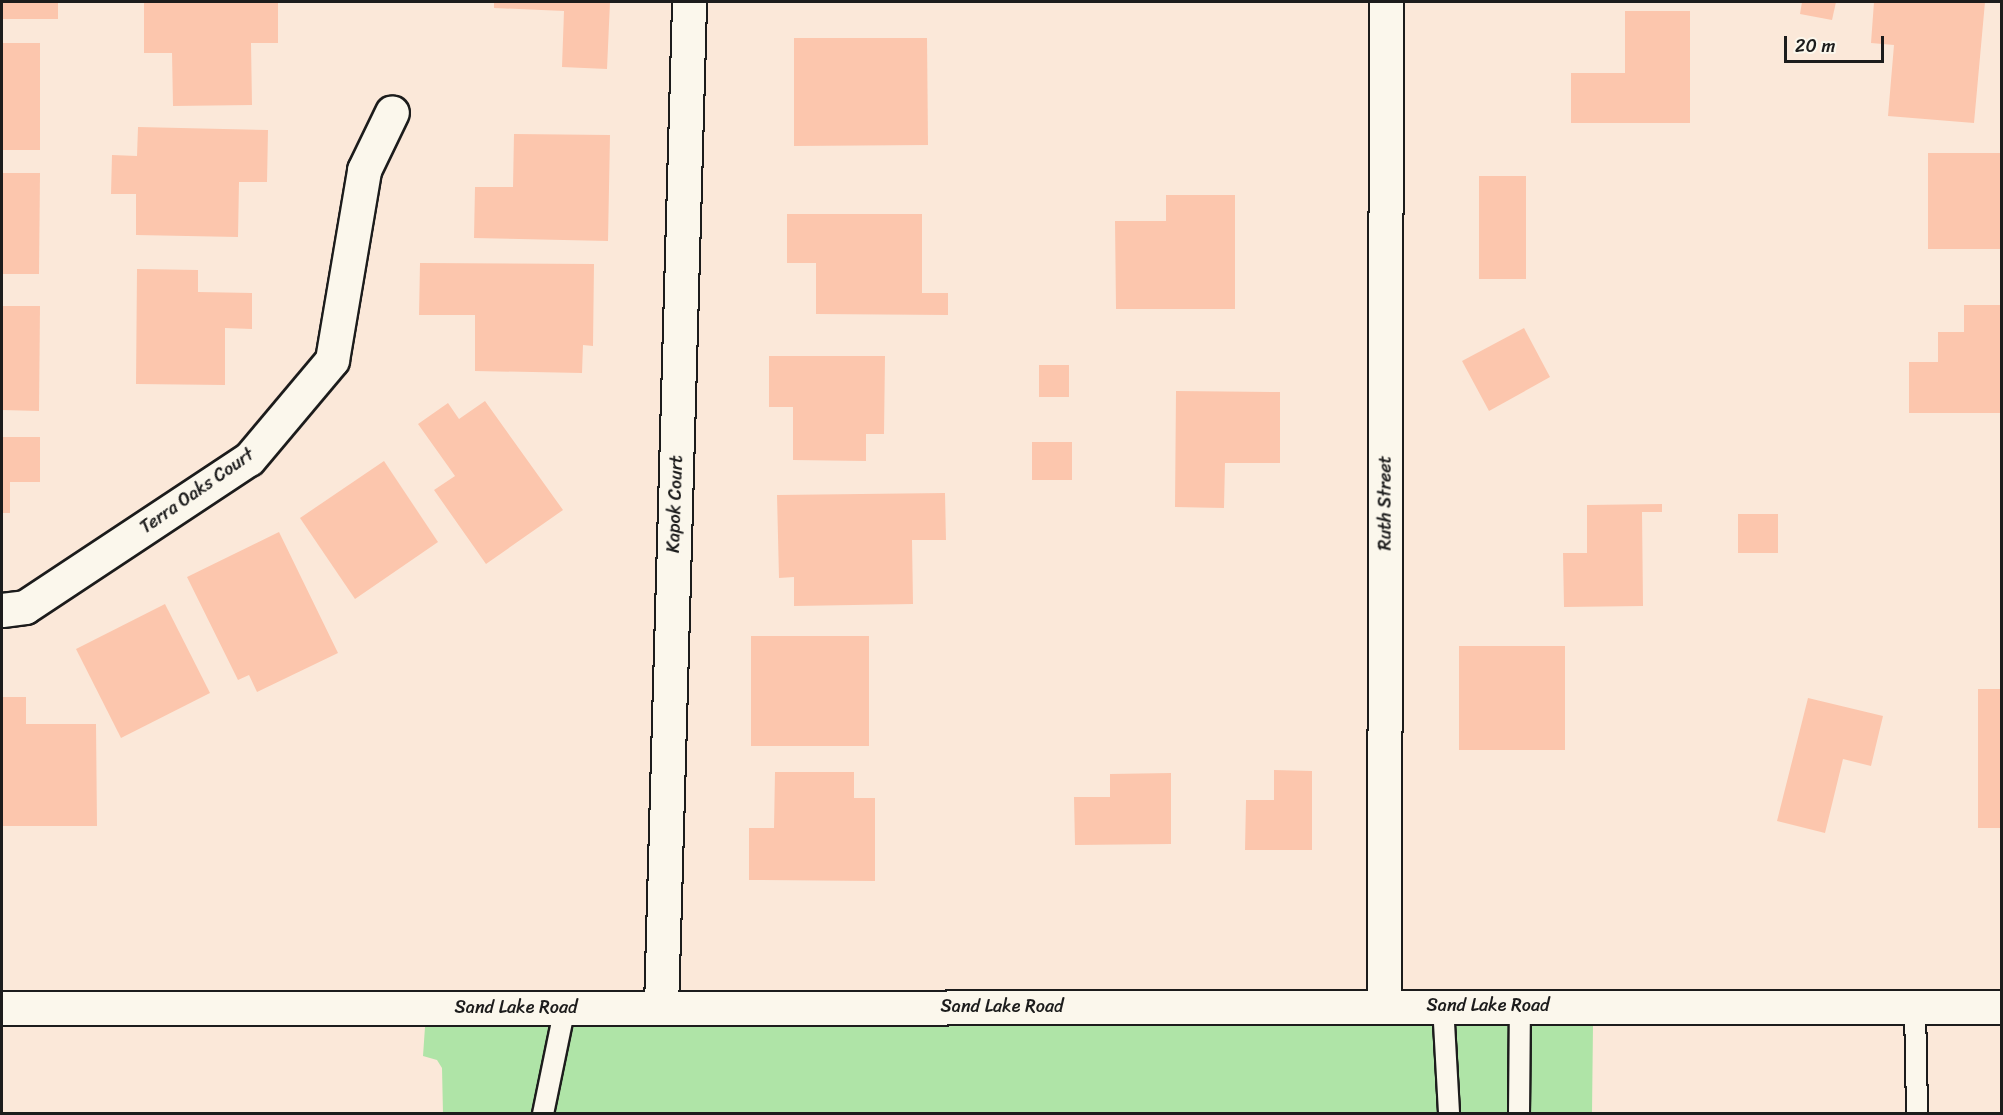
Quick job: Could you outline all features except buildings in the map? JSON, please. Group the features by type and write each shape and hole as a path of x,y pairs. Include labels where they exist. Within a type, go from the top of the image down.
{"street":[{"name":"Kapok Court","path":"661,1007 689,2"},
{"name":"Ruth Street","path":"1384,1005 1386,2"},
{"name":"Terra Oaks Court","path":"2,610 25,607 249,459 332,360 364,170 392,112"},
{"name":"Sand Lake Road","path":"2,1008 1384,1005 2001,1007"}],"lane":[{"path":"1443,1005 1449,1113"},
{"path":"1519,1113 1520,1005"},
{"path":"543,1113 565,1007"},
{"path":"1915,1007 1917,1113"}],"green space":[{"path":"1593,1025 1592,1113 443,1114 442,1068 437,1060 423,1056 425,1027"}]}
